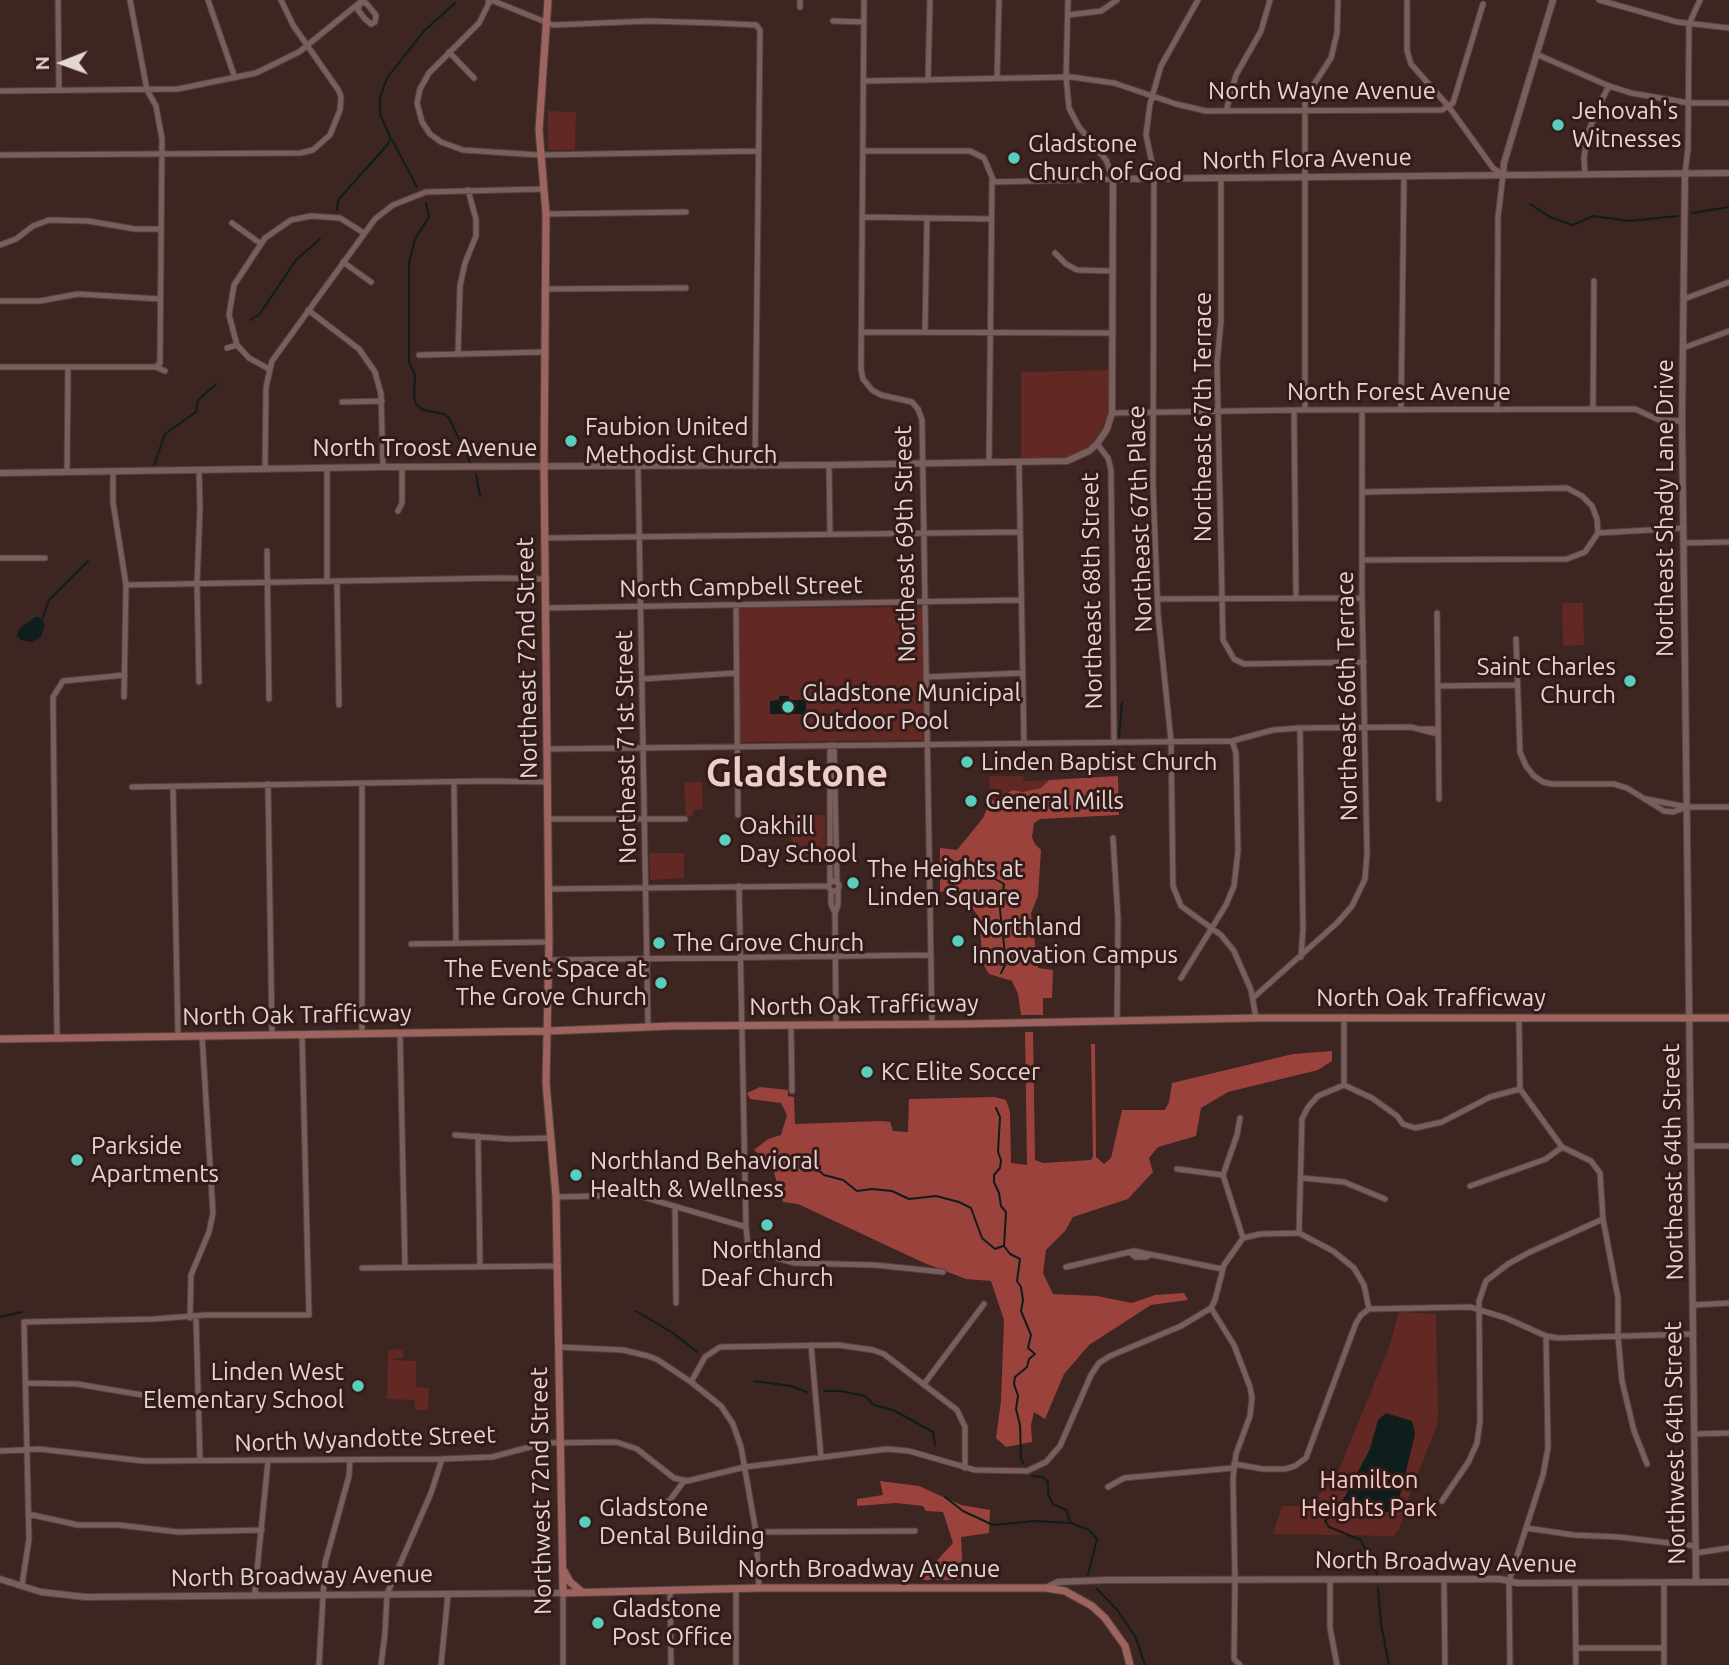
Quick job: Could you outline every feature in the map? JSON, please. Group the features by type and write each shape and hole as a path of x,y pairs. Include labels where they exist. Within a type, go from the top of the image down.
{"main road":[{"name":"Northeast 72nd Street","path":"548,0 539,105 539,155 545,214 544,467 549,942 546,1083 556,1197 557,1315"},
{"name":"North Oak Trafficway","path":"0,1039 548,1031 648,1026 1256,1018 1729,1018"},
{"name":"Northwest 72nd Street","path":"557,1315 563,1593"},
{"path":"562,1567 570,1582 582,1592"},
{"name":"North Broadway Avenue","path":"563,1593 759,1588 1046,1588 1078,1597"},
{"path":"1078,1597 1105,1618 1125,1646 1130,1665"}],"street":[{"path":"58,0 59,90"},
{"path":"130,0 147,90 151,94 158,117 162,154 160,362 156,368"},
{"path":"208,0 235,78"},
{"path":"0,155 300,153 313,150 323,143 333,129 340,110 341,97 293,25 281,0"},
{"path":"755,466 760,30 756,25 649,21 553,25 490,0 479,23 425,78 418,96 419,114 430,134 447,145 463,150 539,155 758,151"},
{"path":"864,0 861,332 1112,333"},
{"path":"928,80 930,0"},
{"path":"997,78 999,0"},
{"name":"Northeast 68th Street","path":"1068,0 1066,78 1069,108 1079,127 1106,160 1113,179 1112,413 1107,429 1097,444 1108,458 1111,470 1114,741"},
{"path":"1068,15 1101,11 1117,0"},
{"name":"Northeast 67th Place","path":"1198,0 1161,66 1152,96 1146,135 1154,166 1153,484 1157,599 1171,741 1173,886 1181,906 1226,940 1234,951 1254,998 1256,1018"},
{"path":"1226,111 1236,75 1261,31 1270,0"},
{"path":"1305,410 1307,94 1331,58 1338,26 1338,0"},
{"path":"1497,410 1498,217 1503,175 1553,0"},
{"path":"1599,0 1689,24 1729,28"},
{"name":"Northeast Shady Lane Drive","path":"1690,1018 1682,421 1689,24 1700,0"},
{"path":"0,91 186,88 235,78 278,64 308,46 360,1"},
{"path":"1407,2 1407,51 1410,61 1449,107 1493,168 1503,175"},
{"path":"1449,107 1483,4"},
{"path":"833,21 864,22"},
{"path":"449,52 474,78"},
{"path":"1536,54 1609,86 1689,103 1729,103"},
{"name":"North Wayne Avenue","path":"863,81 997,78 1107,81 1197,110 1442,110 1449,107"},
{"path":"1585,175 1584,157 1589,130 1609,86"},
{"path":"863,151 970,151 984,158 992,180 989,462"},
{"name":"North Flora Avenue","path":"992,180 1729,173"},
{"path":"1401,410 1404,177"},
{"name":"Northeast 67th Terrace","path":"1221,179 1221,321 1217,363 1222,637 1234,659 1244,664 1364,662"},
{"path":"265,469 266,387 269,369 278,351 380,214 409,197 432,191 543,189"},
{"path":"458,354 462,274 476,236 468,190"},
{"path":"545,214 686,212"},
{"path":"269,369 254,362 237,345 230,322 232,292 237,279 261,244 277,228 300,217 340,218 364,233"},
{"path":"862,218 991,219"},
{"path":"925,332 927,218"},
{"path":"0,245 49,220 88,221 135,229 160,229"},
{"path":"232,223 261,244"},
{"path":"1055,253 1077,270 1113,271"},
{"path":"343,262 371,282"},
{"path":"1593,409 1594,281"},
{"path":"1684,299 1729,282"},
{"path":"544,289 685,288"},
{"path":"0,301 40,301 78,294 160,299"},
{"path":"308,310 351,342 365,356 378,379 382,401 383,467"},
{"path":"1683,348 1729,331"},
{"name":"Northeast 69th Street","path":"861,332 861,369 866,383 872,390 915,404 922,420 932,1024"},
{"path":"227,348 237,345"},
{"path":"419,355 545,352"},
{"path":"0,367 156,368 165,371"},
{"path":"67,472 68,367"},
{"path":"342,402 382,401"},
{"name":"North Forest Avenue","path":"1112,413 1635,409 1659,420 1682,421"},
{"path":"1294,410 1296,597"},
{"name":"Northeast 66th Terrace","path":"1254,998 1301,957 1352,906 1365,879 1367,854 1362,598 1362,410"},
{"name":"North Troost Avenue","path":"0,473 1067,461 1089,451 1097,444"},
{"path":"1018,462 1024,743"},
{"path":"830,465 830,534"},
{"path":"398,511 402,503 402,467"},
{"name":"Northeast 71st Street","path":"638,467 648,1026"},
{"path":"327,468 327,581"},
{"path":"199,470 199,682"},
{"path":"113,471 116,524 126,585 125,675 122,687 124,697"},
{"path":"1362,492 1567,488 1583,496 1592,506 1598,533 1585,552 1567,559 1362,560"},
{"path":"1598,533 1684,528"},
{"path":"545,538 1020,532"},
{"path":"1684,543 1729,542"},
{"path":"267,551 269,699"},
{"path":"0,558 45,558"},
{"path":"126,585 545,579"},
{"path":"337,582 339,705"},
{"path":"1157,599 1362,598"},
{"name":"North Campbell Street","path":"545,608 1021,600"},
{"path":"736,605 738,815"},
{"path":"1437,613 1439,799"},
{"path":"1516,639 1520,752 1534,776 1552,784 1615,784 1632,790 1664,811 1673,812 1687,807 1729,807"},
{"path":"642,679 736,673"},
{"path":"926,677 1023,673"},
{"path":"57,1038 53,697 63,681 125,675"},
{"path":"1438,687 1517,685"},
{"path":"547,749 1231,741 1273,730 1300,728 1364,727 1438,732"},
{"path":"1300,728 1303,929 1301,957"},
{"path":"1181,978 1231,896 1237,872 1236,753 1231,741"},
{"path":"832,745 833,886 838,905 835,913 836,1024"},
{"path":"454,782 456,943"},
{"path":"132,787 548,782"},
{"path":"362,783 362,1033"},
{"path":"268,784 272,1034"},
{"path":"173,788 178,1035"},
{"path":"548,819 685,819"},
{"path":"1114,838 1118,919 1117,1021"},
{"path":"739,886 746,1227 749,1249 763,1255 806,1264 874,1265 943,1272"},
{"path":"548,889 833,886"},
{"path":"411,944 549,942"},
{"path":"549,960 930,955"},
{"path":"1344,1017 1344,1085"},
{"path":"1519,1018 1520,1089 1562,1147 1591,1161 1600,1173 1603,1219 1618,1298 1622,1381 1628,1411 1647,1464"},
{"name":"Northeast 64th Street","path":"1690,1018 1693,1305"},
{"path":"791,1025 792,1091"},
{"path":"400,1033 405,1267"},
{"path":"22,1585 28,1552 24,1322 193,1318 206,1315 309,1315 302,1034"},
{"path":"200,1461 199,1396 191,1275 209,1232 213,1213 202,1035"},
{"path":"1299,1233 1302,1119 1318,1096 1344,1085 1372,1098 1397,1116 1403,1124 1415,1128 1442,1122 1490,1097 1520,1089"},
{"path":"1240,1118 1223,1175 1243,1238"},
{"path":"455,1135 510,1139 552,1138"},
{"path":"478,1136 480,1265"},
{"path":"1692,1146 1729,1146"},
{"path":"1470,1186 1546,1159 1562,1147"},
{"path":"1177,1169 1223,1175"},
{"path":"1302,1178 1344,1182 1385,1199"},
{"path":"556,1197 630,1194 746,1227"},
{"path":"675,1207 676,1303"},
{"path":"1442,1501 1469,1461 1477,1443 1480,1421 1478,1309 1486,1281 1508,1264 1603,1219"},
{"path":"649,1513 670,1500 684,1481 745,1467 873,1450 900,1450 986,1472 1027,1471 1046,1462 1060,1446 1091,1375 1099,1363 1181,1326 1211,1308 1222,1269 1243,1238 1260,1234 1299,1233 1333,1251 1354,1268 1364,1285 1369,1309"},
{"path":"1066,1268 1113,1254 1146,1251 1150,1255 1222,1269"},
{"path":"362,1268 556,1266"},
{"path":"1693,1305 1729,1303"},
{"path":"924,1384 984,1304"},
{"name":"Northwest 64th Street","path":"1693,1305 1696,1582"},
{"path":"1108,1487 1124,1478 1233,1466 1285,1469 1295,1466 1306,1458 1357,1320 1369,1309 1465,1306 1546,1336 1559,1338 1694,1334"},
{"path":"1211,1308 1234,1345 1251,1392 1250,1416 1233,1466 1234,1659 1240,1665"},
{"path":"1510,1665 1509,1581 1543,1475 1548,1448 1546,1336"},
{"path":"811,1345 821,1457"},
{"path":"691,1382 705,1357 720,1347 850,1345 873,1350 884,1354 955,1407 962,1418 965,1435 965,1468"},
{"path":"558,1347 623,1350 658,1360 721,1406 737,1433 745,1467 756,1532 759,1588"},
{"path":"26,1383 77,1384 160,1398 199,1396"},
{"path":"1695,1434 1729,1433"},
{"name":"North Wyandotte Street","path":"0,1451 58,1451 144,1461 268,1461 492,1457 537,1444 626,1444 638,1449 674,1478 684,1481"},
{"path":"381,1665 386,1633 387,1594 431,1493 442,1459"},
{"path":"319,1665 327,1551 349,1476 350,1460"},
{"path":"257,1595 268,1461"},
{"path":"28,1514 78,1525 119,1525 178,1532 262,1530"},
{"path":"1526,1528 1574,1535 1635,1538 1695,1549 1729,1548"},
{"path":"756,1532 915,1531"},
{"name":"North Broadway Avenue","path":"0,1579 41,1592 85,1597 563,1593"},
{"name":"North Broadway Avenue","path":"1046,1588 1058,1582 1235,1580 1729,1583"},
{"path":"1444,1580 1445,1665"},
{"path":"1330,1581 1330,1628 1337,1665"},
{"path":"1078,1597 1085,1582"},
{"name":"Northwest 64th Street","path":"1664,1582 1664,1665"},
{"path":"1575,1583 1576,1665"},
{"path":"736,1589 736,1665"},
{"path":"670,1590 671,1665"},
{"name":"Northwest 72nd Street","path":"563,1593 563,1665"},
{"path":"441,1665 448,1594"},
{"path":"1576,1648 1664,1648"}],"green space":[{"path":"548,111 576,112 575,150 548,150"},
{"path":"1109,370 1108,416 1094,442 1082,452 1069,457 1021,460 1021,372"},
{"path":"1562,603 1583,603 1584,645 1563,646"},
{"path":"922,607 924,740 740,742 738,608"},
{"path":"989,776 1023,776 1024,781 1049,780 1041,788 1023,792 1013,790 990,802"},
{"path":"702,782 703,809 694,810 692,816 686,817 684,783"},
{"path":"791,815 825,815 825,855 811,855 811,862 796,862 796,852 791,851"},
{"path":"650,853 684,853 684,878 650,880"},
{"name":"Hamilton Heights Park","path":"1399,1312 1436,1314 1438,1413 1437,1425 1407,1501 1399,1530 1393,1536 1273,1534 1282,1506 1299,1506 1315,1500 1338,1472 1388,1350"},
{"path":"403,1349 404,1357 389,1360 416,1361 416,1387 429,1388 428,1410 415,1410 415,1400 387,1399 388,1350"}],"shaded area":[{"path":"39,617 45,624 41,637 32,642 21,640 17,636 19,629"},
{"name":"Gladstone Municipal Outdoor Pool","path":"779,696 789,696 789,700 806,700 806,714 770,714 770,701 779,700"},
{"path":"1118,776 1119,815 1040,819 1034,823 1032,837 1041,850 1038,896 1031,913 1038,968 1053,970 1052,998 1043,998 1043,1015 1021,1015 1018,994 1012,981 989,974 983,964 979,917 969,904 949,891 940,892 940,848 957,850 983,818 990,802 1013,790 1023,792 1041,788 1049,780"},
{"path":"1025,1032 1033,1032 1035,1160 1043,1163 1091,1160 1093,1157 1091,1044 1095,1044 1096,1157 1104,1164 1111,1158 1122,1110 1165,1110 1172,1083 1293,1054 1332,1051 1332,1061 1318,1070 1228,1092 1201,1108 1196,1136 1158,1147 1149,1158 1153,1172 1128,1199 1073,1217 1065,1231 1046,1250 1043,1273 1053,1294 1097,1296 1132,1303 1155,1295 1184,1293 1188,1300 1151,1305 1089,1345 1064,1374 1045,1419 1034,1412 1031,1425 1032,1442 1006,1447 996,1438 1001,1401 1004,1320 991,1281 966,1279 922,1262 798,1204 783,1202 771,1163 754,1150 768,1139 781,1135 787,1115 781,1103 750,1099 747,1093 760,1087 788,1090 788,1096 794,1097 795,1124 881,1121 890,1122 893,1131 908,1132 909,1099 995,1097 1006,1100 1010,1112 1011,1163 1027,1165"},
{"path":"1386,1413 1412,1421 1415,1434 1397,1508 1385,1513 1354,1506 1343,1500 1370,1449 1378,1420"},
{"path":"880,1481 919,1486 961,1505 990,1510 989,1533 961,1537 963,1580 919,1580 953,1543 943,1512 926,1511 923,1506 896,1503 857,1506 857,1499 883,1495"}],"waterway":[{"path":"337,210 338,200 388,144 390,137 380,114 380,97 387,78 424,31 455,3"},
{"path":"391,138 417,187"},
{"path":"426,203 429,217 415,239 409,263 409,362 415,375 414,397 416,404 423,410 444,414 449,418 470,462"},
{"path":"1530,204 1550,217 1573,225 1593,216 1629,221 1678,216"},
{"path":"1692,213 1729,207"},
{"path":"250,320 259,315 296,260 320,239"},
{"path":"154,465 165,434 196,412 198,400 216,384"},
{"path":"476,474 480,496"},
{"path":"42,619 49,600 88,561"},
{"path":"1119,737 1122,702"},
{"path":"948,858 957,864 961,860 970,862 981,878 988,875 1004,884 1000,910 1006,963 1001,973"},
{"path":"996,1108 1000,1117 998,1152 1001,1160 1000,1168 994,1175 994,1182 1001,1206 1006,1212 1004,1246 1010,1254 1020,1259 1017,1281 1023,1300 1021,1311 1031,1335 1028,1348 1035,1354 1029,1359 1027,1367 1015,1377 1014,1384 1018,1396 1016,1409 1020,1425 1021,1459 1024,1464"},
{"path":"817,1169 824,1175 843,1180 857,1191 892,1191 909,1199 936,1196 959,1202 971,1208 982,1238 995,1249 1003,1246"},
{"path":"636,1311 673,1333 697,1352"},
{"path":"0,1317 22,1312"},
{"path":"754,1381 791,1386 807,1392"},
{"path":"824,1391 865,1396 874,1405 893,1410 933,1432 935,1446"},
{"path":"1032,1476 1043,1477 1048,1482 1048,1494 1053,1504 1066,1510 1071,1523 1089,1530 1097,1539 1088,1575"},
{"path":"945,1497 963,1511 993,1525 1036,1521 1071,1523"},
{"path":"1343,1500 1337,1511 1325,1521 1329,1527 1361,1540 1377,1574"},
{"path":"1378,1588 1381,1624 1389,1665"},
{"path":"1097,1589 1118,1611 1135,1636 1145,1665"}],"place":[{"name":"Jehovah's Witnesses","path":"1558,125"},
{"name":"Gladstone Church of God","path":"1014,158"},
{"name":"Faubion United Methodist Church","path":"571,441"},
{"name":"Saint Charles Church","path":"1630,681"},
{"name":"Gladstone Municipal Outdoor Pool","path":"788,707"},
{"name":"Linden Baptist Church","path":"967,762"},
{"name":"General Mills","path":"971,801"},
{"name":"Oakhill Day School","path":"725,840"},
{"name":"The Heights at Linden Square","path":"853,883"},
{"name":"Northland Innovation Campus","path":"958,941"},
{"name":"The Grove Church","path":"659,943"},
{"name":"The Event Space at The Grove Church","path":"661,983"},
{"name":"KC Elite Soccer","path":"867,1072"},
{"name":"Parkside Apartments","path":"77,1160"},
{"name":"Northland Behavioral Health & Wellness","path":"576,1175"},
{"name":"Northland Deaf Church","path":"767,1225"},
{"name":"Linden West Elementary School","path":"358,1386"},
{"name":"Gladstone Dental Building","path":"585,1522"},
{"name":"Gladstone Post Office","path":"598,1623"}],"district":[{"name":"Gladstone","path":"797,773"}]}
